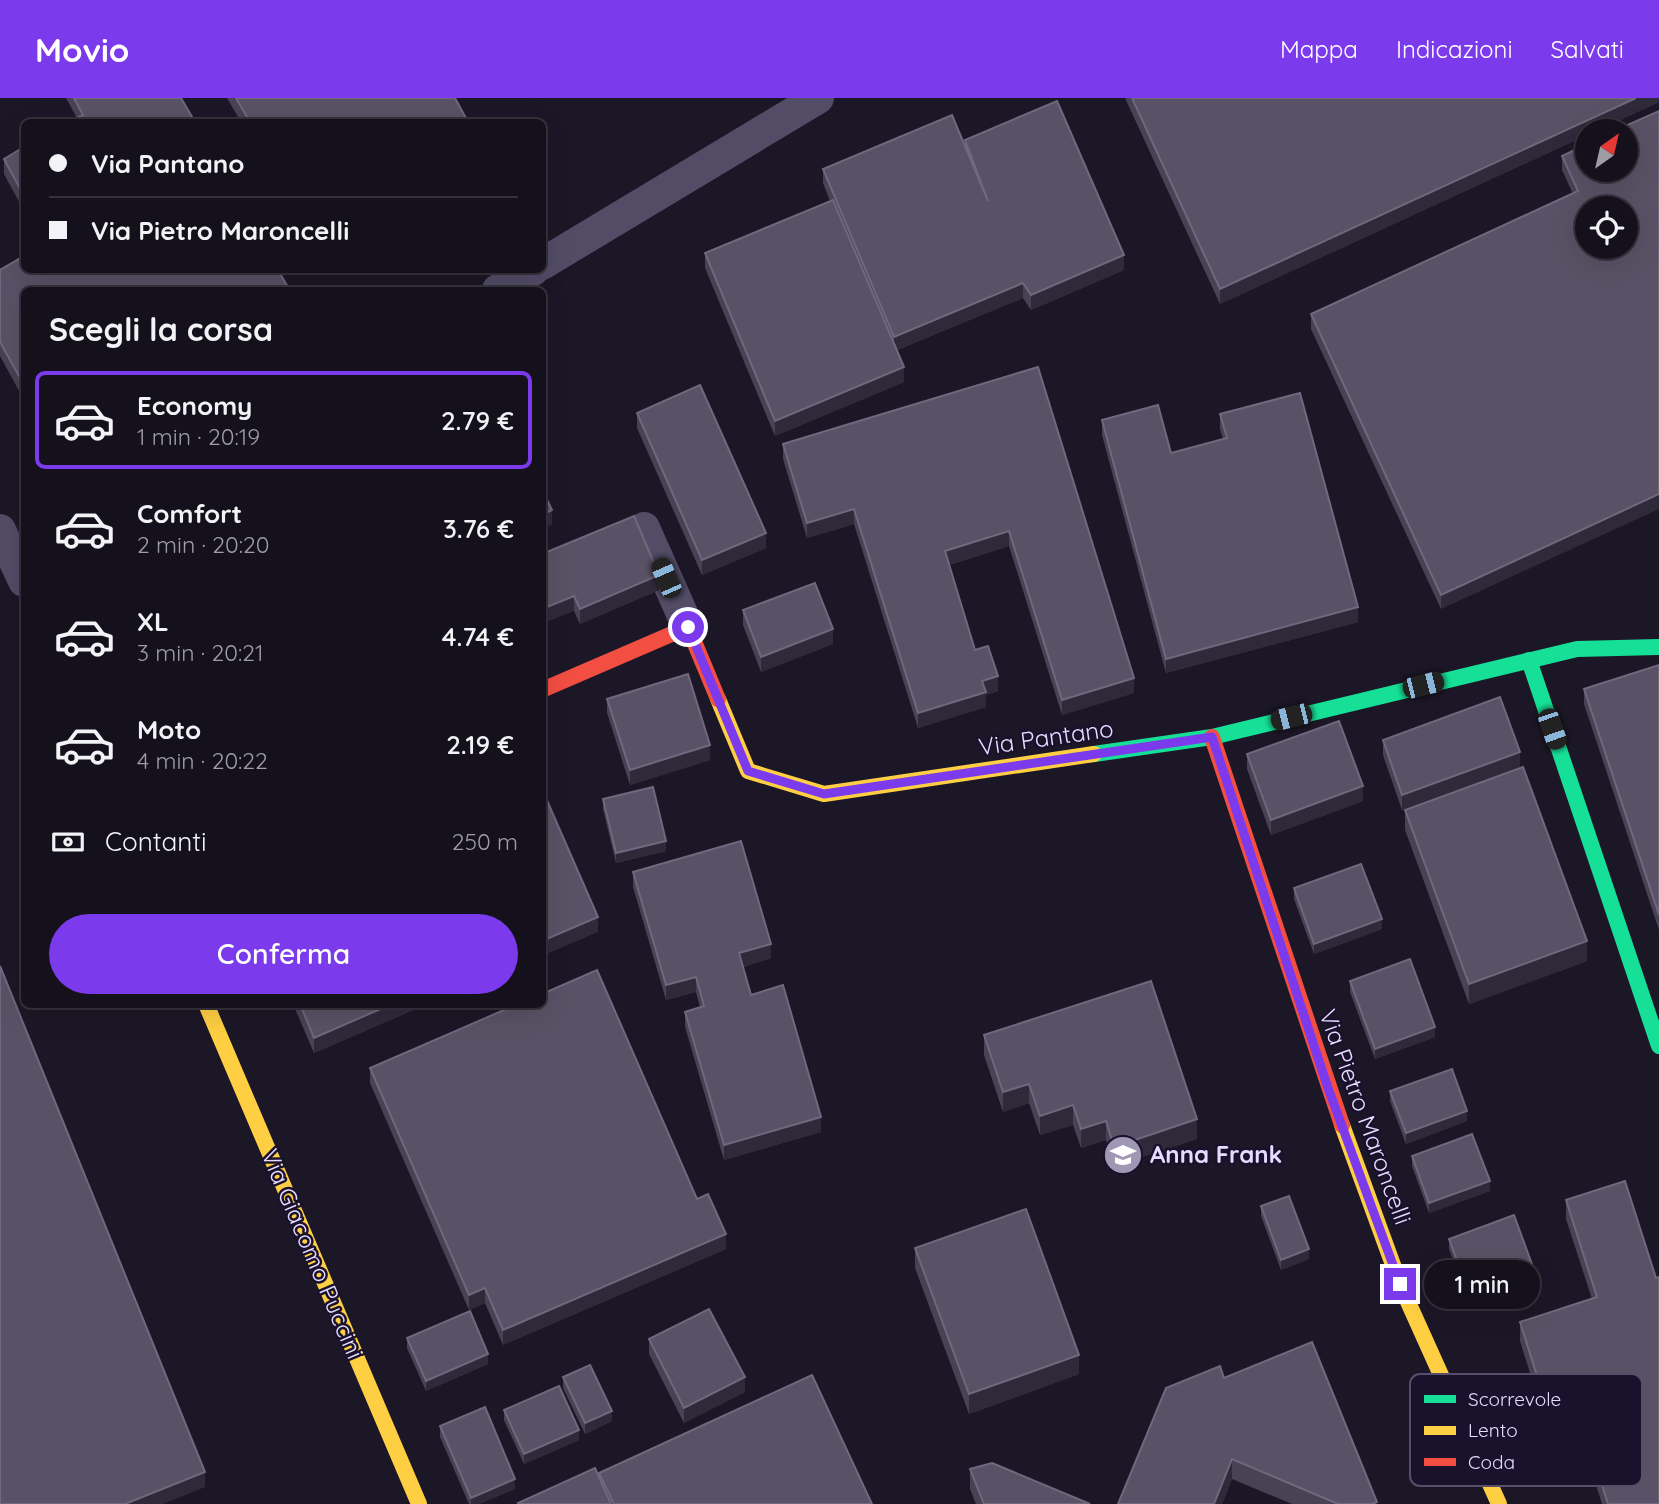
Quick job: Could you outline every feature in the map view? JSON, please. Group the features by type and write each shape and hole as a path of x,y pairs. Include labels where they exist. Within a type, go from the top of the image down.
{"street":[{"path":"546,262 818,98"},
{"path":"503,287 528,273"},
{"path":"546,688 688,627 644,528"},
{"path":"0,530 21,571"},
{"name":"Via Pantano","path":"688,627 748,771 824,794 1212,737 1529,660 1600,647 1659,647"},
{"path":"1529,660 1659,1046"},
{"name":"Via Pietro Maroncelli","path":"1212,737 1328,1088 1400,1284 1440,1374"},
{"name":"Via Giacomo Puccini","path":"208,1008 419,1504"},
{"name":"Via Pietro Maroncelli","path":"1491,1486 1499,1504"}],"building":[{"path":"74,98 181,98 193,119 75,119 83,115"},
{"path":"236,98 455,98 466,119 248,119"},
{"path":"1132,98 1636,98 1590,119 1575,119 1575,126 1220,289"},
{"path":"1057,101 1124,255 1031,295 1023,283 894,337 823,169 952,115 988,201 965,140"},
{"path":"1659,111 1659,494 1441,595 1311,314 1578,191 1562,156 1575,150 1575,182 1638,182 1638,120"},
{"path":"21,149 21,190 4,159"},
{"path":"833,200 904,367 775,421 705,253"},
{"path":"21,258 21,273 280,273 288,287 21,287 21,380 0,342 0,270"},
{"path":"1038,367 1134,678 1062,700 1009,531 945,551 975,650 988,646 998,676 982,681 986,692 918,713 854,509 807,523 783,444"},
{"path":"700,385 766,533 702,560 637,413"},
{"path":"1300,393 1358,607 1166,659 1102,420 1158,405 1171,453 1227,438 1220,414"},
{"path":"546,497 552,510 546,513"},
{"path":"634,516 659,575 580,609 574,596 546,607 546,552"},
{"path":"815,583 833,629 761,657 743,610"},
{"path":"1659,665 1659,915 1584,689"},
{"path":"688,674 710,745 630,770 607,699"},
{"path":"1500,697 1520,752 1402,795 1383,740"},
{"path":"1339,721 1363,786 1271,820 1247,754"},
{"path":"1523,767 1587,941 1469,984 1405,810"},
{"path":"653,787 666,841 616,853 603,799"},
{"path":"546,798 598,917 546,939"},
{"path":"741,841 771,944 739,953 751,995 783,985 821,1117 724,1145 685,1012 704,1006 696,977 666,985 633,872"},
{"path":"1361,864 1382,919 1314,944 1294,888"},
{"path":"1410,959 1435,1027 1375,1049 1350,981"},
{"path":"0,966 205,1472 125,1504 0,1504"},
{"path":"597,970 697,1199 708,1194 726,1234 503,1330 485,1288 469,1295 370,1068 509,1008 546,1008 546,992"},
{"path":"1151,981 1197,1119 1114,1147 1106,1121 1081,1129 1073,1105 1040,1116 1029,1084 1003,1092 984,1035"},
{"path":"302,1008 383,1008 314,1038"},
{"path":"1452,1069 1467,1111 1406,1133 1390,1091"},
{"path":"1472,1134 1490,1181 1429,1203 1412,1156"},
{"path":"1625,1181 1656,1278 1659,1277 1659,1504 1608,1504 1602,1486 1642,1486 1642,1374 1536,1374 1520,1322 1597,1297 1566,1200"},
{"path":"1289,1196 1309,1249 1281,1260 1261,1206"},
{"path":"1026,1209 1079,1355 969,1394 915,1248"},
{"path":"1514,1215 1537,1278 1472,1301 1449,1239"},
{"path":"709,1309 745,1377 684,1408 649,1339"},
{"path":"470,1311 488,1354 426,1381 407,1338"},
{"path":"1312,1342 1377,1502 1338,1504 1232,1459 1214,1504 1118,1504 1166,1388 1220,1366 1224,1378"},
{"path":"590,1365 612,1411 585,1423 563,1377"},
{"path":"812,1375 872,1504 614,1504 599,1473"},
{"path":"559,1386 579,1430 524,1454 504,1410"},
{"path":"485,1407 515,1479 471,1498 440,1426"},
{"path":"992,1463 1090,1504 984,1504 970,1469"},
{"path":"595,1468 611,1504 518,1503"}],"traffic: fast":[{"path":"1094,754 1212,737 1577,649 1659,647"},
{"path":"1529,660 1659,1046"}],"traffic: slow":[{"path":"718,699 748,771 824,794 1094,754"},
{"path":"208,1008 419,1504"},
{"path":"1342,1125 1400,1284 1440,1374"},
{"path":"1491,1486 1499,1504"}],"traffic: jam":[{"path":"546,688 688,627 718,699"},
{"path":"1212,737 1342,1125"}],"place":[{"name":"Anna Frank","path":"1123,1155"}],"route":[{"path":"688,627 748,771 824,794 1212,737 1328,1088 1400,1284"}]}
